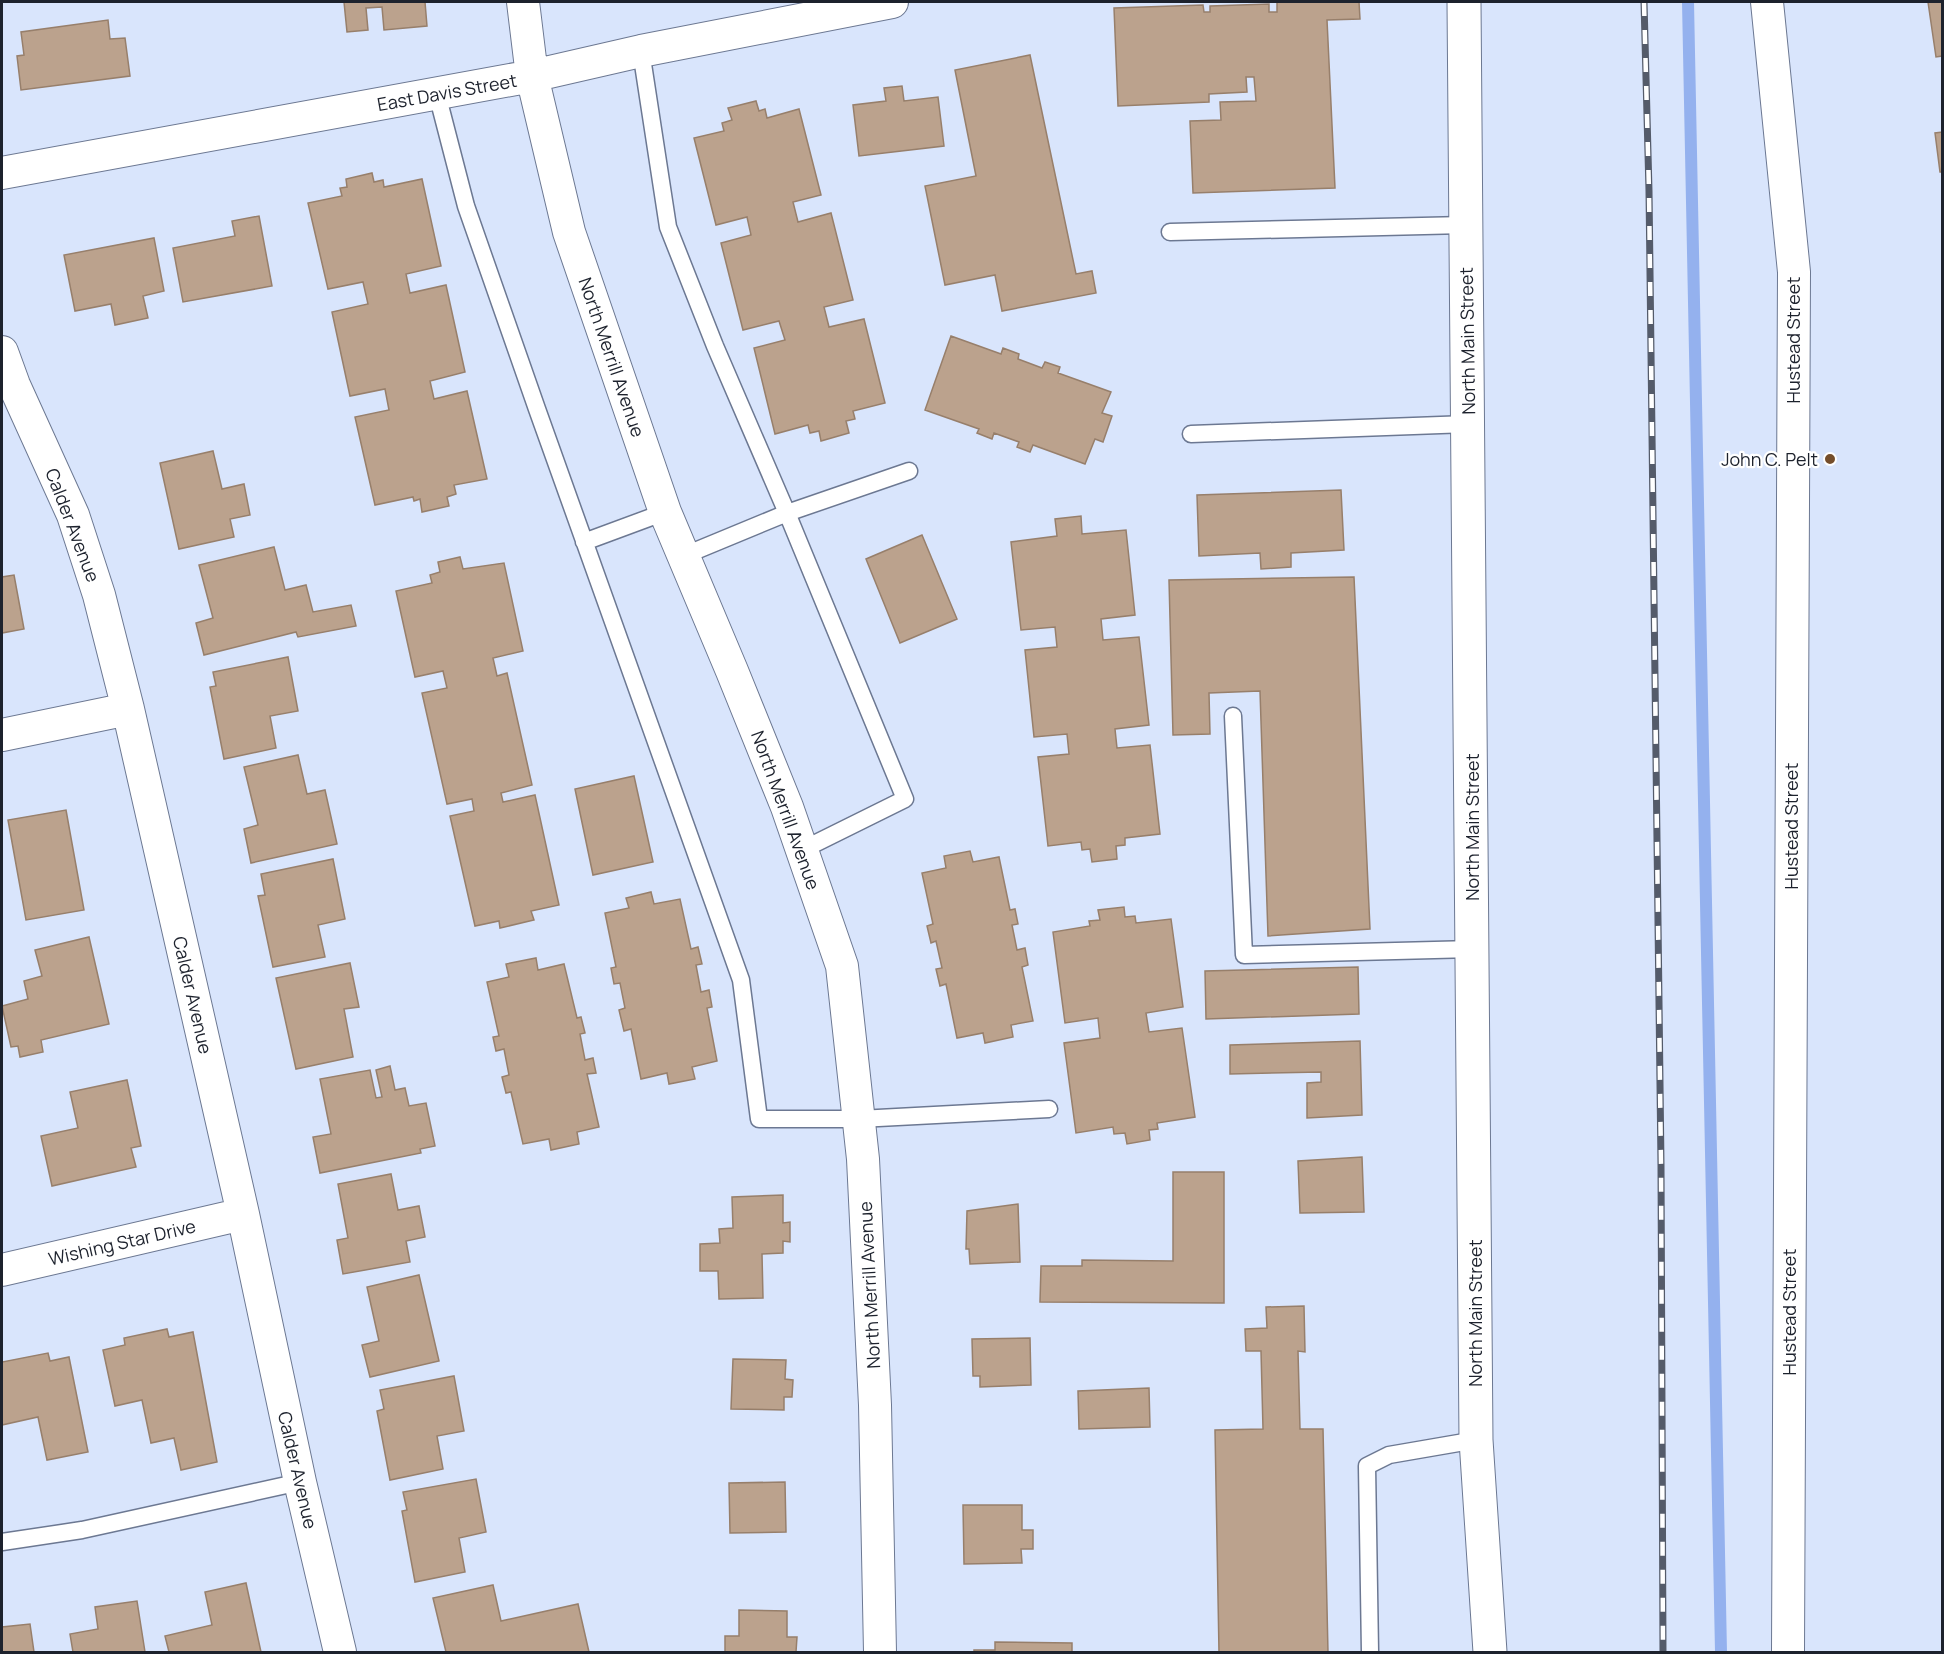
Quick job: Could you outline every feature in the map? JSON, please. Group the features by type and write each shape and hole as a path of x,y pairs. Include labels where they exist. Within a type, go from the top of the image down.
{"street":[{"name":"North Merrill Avenue","path":"524,2 532,76 569,232 665,512 787,807 842,966 863,1159 875,1405 880,1653"},
{"name":"East Davis Street","path":"2,172 532,76 641,51 892,2"},
{"name":"North Main Street","path":"1464,2 1476,1440 1490,1653"},
{"name":"Hustead Street","path":"1767,2 1794,272 1788,1653"},
{"name":"Calder Avenue","path":"2,351 14,385 73,515 99,596 128,709 340,1653"},
{"path":"2,735 128,709"},
{"name":"Wishing Star Drive","path":"2,1269 243,1214"}],"lane":[{"path":"641,51 668,227 715,346 787,513 905,800 802,850"},
{"path":"437,94 466,206 741,980 759,1119 859,1119 1049,1109"},
{"path":"1170,232 1465,225"},
{"path":"1191,434 1468,424"},
{"path":"684,556 787,513 909,471"},
{"path":"584,542 665,512"},
{"path":"1233,716 1244,954 1473,949"},
{"path":"1370,1653 1367,1466 1389,1455 1476,1440"},
{"path":"2,1542 82,1530 300,1482"}],"building":[{"path":"344,2 425,2 427,26 384,30 382,7 366,8 368,30 347,32"},
{"path":"1277,2 1359,2 1360,19 1327,20 1335,188 1193,193 1190,121 1221,120 1220,102 1256,101 1254,77 1246,77 1247,92 1209,94 1209,102 1118,106 1114,8 1203,5 1204,12 1210,12 1210,6 1269,4 1269,12 1277,12"},
{"path":"1928,2 1942,2 1942,56 1936,57"},
{"path":"108,20 110,39 125,38 130,76 21,90 17,56 24,55 21,32"},
{"path":"1030,55 1076,274 1092,271 1096,293 1002,311 995,275 945,285 925,186 976,176 955,70"},
{"path":"902,86 904,101 938,97 944,146 859,156 853,105 886,101 884,88"},
{"path":"756,101 759,111 765,109 767,118 799,109 821,195 793,202 798,222 831,213 853,300 824,307 829,327 864,319 885,403 853,411 855,419 846,421 849,433 821,441 819,431 810,433 808,425 775,434 754,348 785,340 779,321 743,330 721,243 751,235 747,217 716,225 694,138 724,131 722,123 732,120 728,108"},
{"path":"1942,132 1942,172 1940,172 1935,133"},
{"path":"372,173 374,182 383,180 384,187 422,179 441,266 406,274 410,293 446,285 465,372 430,381 434,399 467,391 487,479 454,485 456,494 447,497 449,506 422,512 420,499 414,501 413,497 375,505 355,417 389,410 385,389 350,396 332,312 368,304 363,282 328,289 308,203 342,196 340,188 347,187 346,179"},
{"path":"259,216 272,286 183,302 173,248 235,236 232,221"},
{"path":"154,238 164,291 143,296 148,318 115,325 111,304 75,311 64,255"},
{"path":"951,336 1001,354 1003,348 1019,354 1018,359 1042,368 1045,362 1060,367 1058,373 1111,392 1102,413 1112,416 1103,442 1095,439 1085,464 1033,445 1030,452 1017,447 1019,442 994,433 992,439 977,433 979,429 925,410"},
{"path":"213,451 222,489 244,484 250,515 230,519 234,537 179,549 160,463"},
{"path":"1341,490 1344,550 1291,553 1291,567 1261,569 1260,553 1199,556 1197,495"},
{"path":"1081,516 1082,534 1126,530 1135,615 1101,619 1103,640 1139,637 1149,725 1115,729 1117,748 1150,745 1160,834 1125,838 1125,845 1116,846 1117,859 1092,862 1090,849 1082,850 1081,842 1048,846 1038,757 1069,754 1067,734 1034,737 1025,650 1057,647 1055,627 1021,630 1011,542 1057,536 1055,519"},
{"path":"922,535 957,619 900,643 866,559"},
{"path":"274,547 285,590 306,585 313,612 351,605 356,626 298,637 296,632 204,655 196,623 213,618 199,565"},
{"path":"460,557 463,569 504,563 523,651 493,658 497,676 507,673 532,785 501,793 503,802 535,795 559,905 531,911 534,920 500,928 499,921 475,926 450,816 474,811 472,799 447,804 422,693 447,688 443,671 415,677 396,591 432,583 430,575 440,572 438,562"},
{"path":"14,575 24,629 2,633 2,577"},
{"path":"1354,577 1370,929 1268,936 1260,691 1209,693 1210,734 1173,735 1169,580"},
{"path":"288,657 298,711 270,716 276,748 224,759 210,687 216,686 213,672"},
{"path":"298,755 307,794 325,790 337,844 251,863 244,829 258,825 244,767"},
{"path":"634,776 653,862 593,875 575,789"},
{"path":"66,810 84,910 26,920 8,820"},
{"path":"970,851 973,862 999,857 1010,910 1015,909 1018,924 1012,925 1017,950 1025,948 1028,965 1022,967 1033,1021 1011,1025 1013,1037 985,1043 983,1033 957,1038 946,984 940,986 936,969 942,968 936,941 931,943 927,926 933,924 922,873 946,868 944,856"},
{"path":"333,859 345,919 318,925 325,957 273,967 258,896 265,895 261,874"},
{"path":"651,892 654,904 680,899 691,949 698,947 702,964 696,965 701,992 709,990 712,1007 707,1008 717,1061 692,1067 695,1079 669,1084 667,1073 641,1079 631,1029 624,1031 619,1010 625,1008 620,983 614,984 611,968 616,967 605,913 629,908 626,898"},
{"path":"1124,907 1125,917 1135,916 1136,923 1171,919 1183,1007 1146,1013 1149,1032 1182,1028 1195,1117 1157,1123 1158,1129 1149,1130 1150,1140 1127,1144 1125,1133 1114,1134 1113,1127 1076,1133 1064,1043 1100,1038 1098,1018 1065,1023 1053,932 1090,926 1089,921 1100,920 1098,910"},
{"path":"89,937 109,1024 41,1040 43,1052 20,1057 18,1046 11,1047 2,1006 28,999 24,981 42,976 35,950"},
{"path":"536,958 538,970 564,964 577,1018 581,1017 585,1033 580,1034 585,1060 593,1058 596,1073 587,1074 599,1127 577,1132 579,1144 551,1150 549,1139 523,1144 511,1092 506,1093 502,1077 509,1075 504,1049 496,1051 493,1037 499,1036 487,982 509,977 506,964"},
{"path":"350,963 359,1007 344,1009 353,1057 296,1069 276,978"},
{"path":"1358,967 1359,1014 1206,1019 1205,971"},
{"path":"1360,1041 1362,1115 1307,1118 1307,1083 1321,1082 1321,1072 1230,1074 1230,1045"},
{"path":"390,1066 395,1090 405,1088 409,1106 426,1103 435,1146 420,1149 421,1153 320,1173 313,1137 331,1134 320,1079 370,1070 376,1098 382,1097 376,1070"},
{"path":"127,1080 141,1146 131,1148 136,1167 52,1186 41,1136 78,1128 70,1092"},
{"path":"1362,1157 1364,1212 1300,1213 1298,1161"},
{"path":"1173,1172 1224,1172 1224,1303 1040,1302 1041,1266 1082,1266 1082,1260 1173,1261"},
{"path":"391,1174 398,1210 419,1206 425,1237 406,1241 410,1262 343,1274 337,1240 348,1238 338,1184"},
{"path":"783,1195 783,1223 790,1222 790,1242 783,1241 783,1253 762,1254 763,1298 719,1299 718,1271 700,1271 700,1244 720,1243 719,1229 733,1228 732,1197"},
{"path":"1018,1204 1020,1262 970,1264 969,1249 966,1249 967,1211"},
{"path":"419,1275 439,1361 370,1377 362,1345 379,1341 367,1287"},
{"path":"1304,1306 1305,1352 1298,1351 1300,1429 1323,1429 1328,1652 1219,1652 1215,1430 1263,1429 1261,1351 1246,1351 1245,1329 1267,1328 1266,1307"},
{"path":"167,1329 169,1337 193,1332 217,1462 181,1470 174,1438 151,1443 142,1400 115,1406 103,1350 125,1345 124,1338"},
{"path":"1030,1338 1031,1385 980,1387 980,1376 973,1376 972,1339"},
{"path":"48,1353 50,1361 69,1357 88,1452 47,1460 38,1417 2,1425 2,1362"},
{"path":"733,1359 786,1360 785,1379 793,1380 792,1397 784,1397 784,1410 731,1409"},
{"path":"454,1376 464,1431 437,1436 443,1469 390,1480 377,1411 384,1409 380,1390"},
{"path":"1149,1388 1150,1427 1079,1429 1078,1391"},
{"path":"476,1479 486,1532 459,1538 465,1572 415,1582 402,1511 407,1510 403,1492"},
{"path":"785,1482 786,1532 730,1533 729,1483"},
{"path":"963,1505 1022,1505 1022,1530 1033,1530 1033,1549 1021,1549 1022,1563 964,1564"},
{"path":"246,1583 261,1652 169,1652 165,1636 212,1625 205,1592"},
{"path":"493,1585 501,1621 578,1604 589,1652 446,1652 433,1598"},
{"path":"137,1601 145,1652 73,1652 70,1634 98,1629 95,1607"},
{"path":"739,1610 787,1611 787,1637 797,1637 796,1652 725,1652 725,1636 739,1636"},
{"path":"30,1624 34,1652 2,1652 2,1627"},
{"path":"995,1642 1072,1643 1072,1652 974,1652 974,1650 995,1650"}],"waterway":[{"path":"1688,2 1721,1652"}],"railway":[{"path":"1644,2 1649,191 1661,1165 1663,1652"}],"place":[{"name":"John C. Pelt","path":"1830,459"}]}
